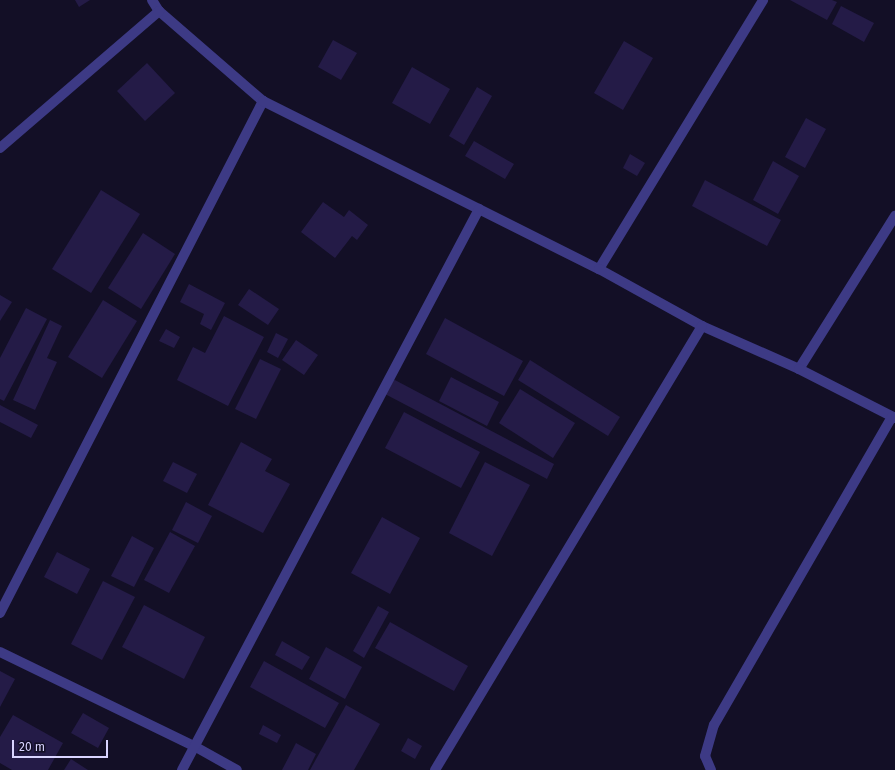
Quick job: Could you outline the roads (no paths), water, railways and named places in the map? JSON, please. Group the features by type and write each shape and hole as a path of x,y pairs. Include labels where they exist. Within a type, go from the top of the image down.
{"street":[{"path":"152,0 158,11 263,101 599,269 702,326 799,369 894,418 714,725 706,756 711,770"},
{"path":"599,269 763,0"},
{"path":"0,148 158,11"},
{"path":"0,612 263,101"},
{"path":"182,770 479,208"},
{"path":"799,369 895,216"},
{"path":"435,770 702,326"},
{"path":"0,652 194,746 237,770"}]}
